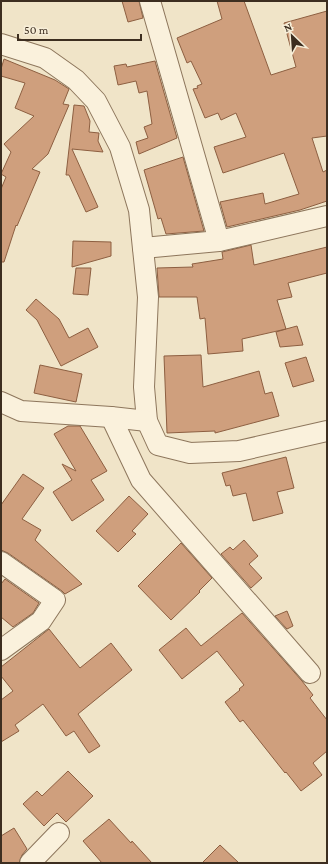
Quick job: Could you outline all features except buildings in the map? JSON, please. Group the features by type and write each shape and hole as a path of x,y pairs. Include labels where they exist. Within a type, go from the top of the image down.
{"street":[{"path":"150,1 151,9 219,241"},
{"path":"1,44 45,58 76,80 96,101 120,147 140,210 148,297 144,387 147,421 158,445 190,453 239,451 327,430"},
{"path":"143,248 219,241 327,216"},
{"path":"1,402 21,411 147,421"},
{"path":"111,417 141,480 310,673"},
{"path":"1,562 55,600 41,621 1,650"},
{"path":"30,863 59,833"}]}
